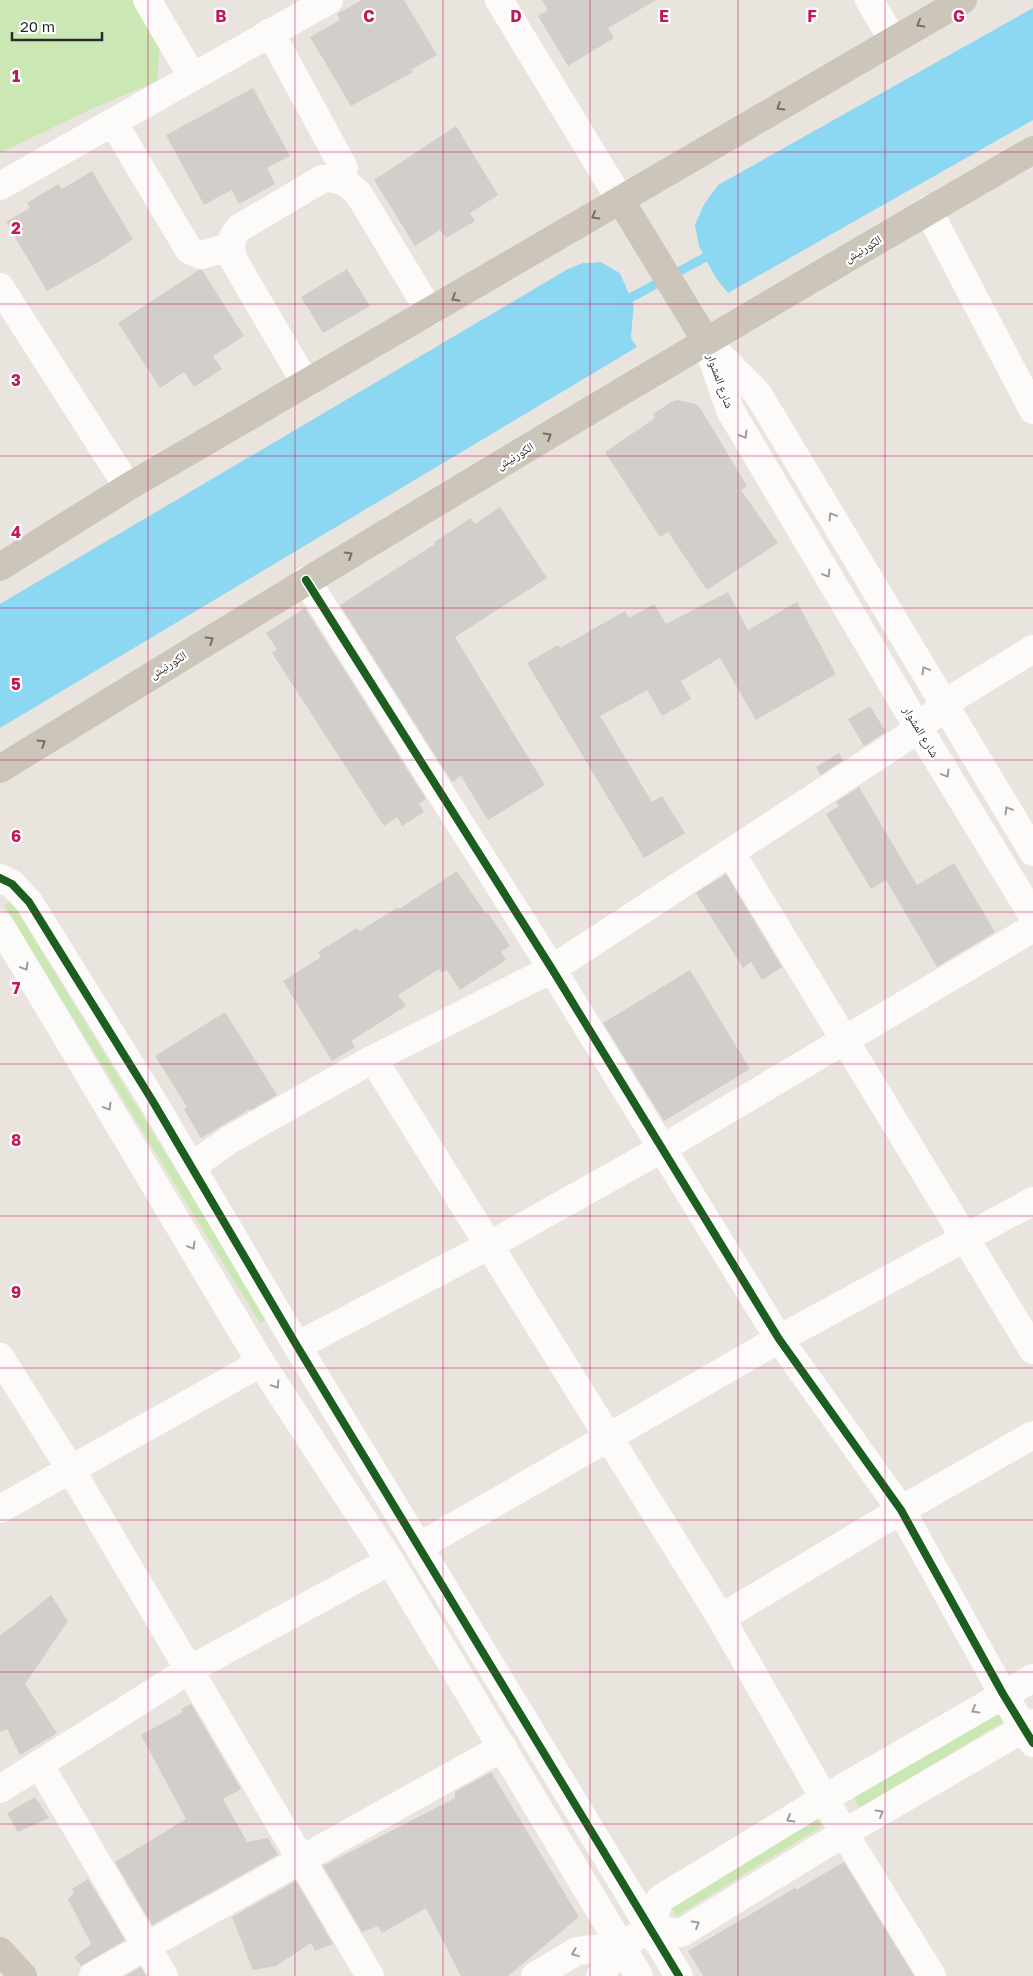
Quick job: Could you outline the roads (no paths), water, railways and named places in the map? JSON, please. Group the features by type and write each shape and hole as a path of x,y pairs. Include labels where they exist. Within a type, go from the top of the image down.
{"main road":[{"path":"0,568 128,488 963,0"},
{"name":"الكورنيش","path":"0,769 306,580 928,210 1033,150"},
{"path":"621,201 706,342"},
{"path":"0,1951 23,1976"}],"street":[{"path":"147,0 192,76"},
{"path":"0,186 329,0"},
{"path":"499,0 621,201"},
{"path":"869,0 893,40"},
{"path":"270,32 344,168 340,180"},
{"path":"113,122 189,250 201,255 230,246"},
{"path":"306,384 234,259 230,246 232,236 239,228 322,179 334,178 340,180 358,192 430,312"},
{"path":"928,210 1033,410"},
{"path":"0,287 128,488"},
{"name":"شارع المشوار","path":"706,342 758,394 1033,852"},
{"name":"شارع المشوار","path":"706,342 730,410 919,729 1033,916"},
{"path":"306,580 552,969 779,1339 901,1510 1003,1694 1030,1732 844,1833 680,1933 650,1928"},
{"path":"191,1167 229,1140 373,1059 552,969 919,729 945,703 1033,649"},
{"path":"730,853 1033,1350"},
{"path":"0,878 12,884 29,902 679,1976"},
{"path":"0,925 261,1363 390,1561 639,1976"},
{"path":"297,1346 488,1246 663,1148 1033,928"},
{"path":"373,1059 607,1438 721,1618 844,1833 932,1976"},
{"path":"420,1546 779,1339 1033,1201"},
{"path":"0,1357 71,1470 370,1976"},
{"path":"0,1509 261,1363"},
{"path":"721,1618 901,1510 1033,1435"},
{"path":"0,1788 189,1670 390,1561"},
{"path":"600,1976 621,1946 650,1928 660,1899 825,1798 1033,1678"},
{"path":"93,1976 503,1748"},
{"path":"39,1764 164,1976"},
{"path":"535,1976 577,1951 621,1946"}],"water":[{"path":"1033,8 1033,120 728,293 701,252 695,233 698,215 718,185"},
{"path":"601,262 620,273 634,305 631,338 637,347 0,728 0,604 568,269 583,263"}],"waterway":[{"path":"621,303 715,252"}]}
